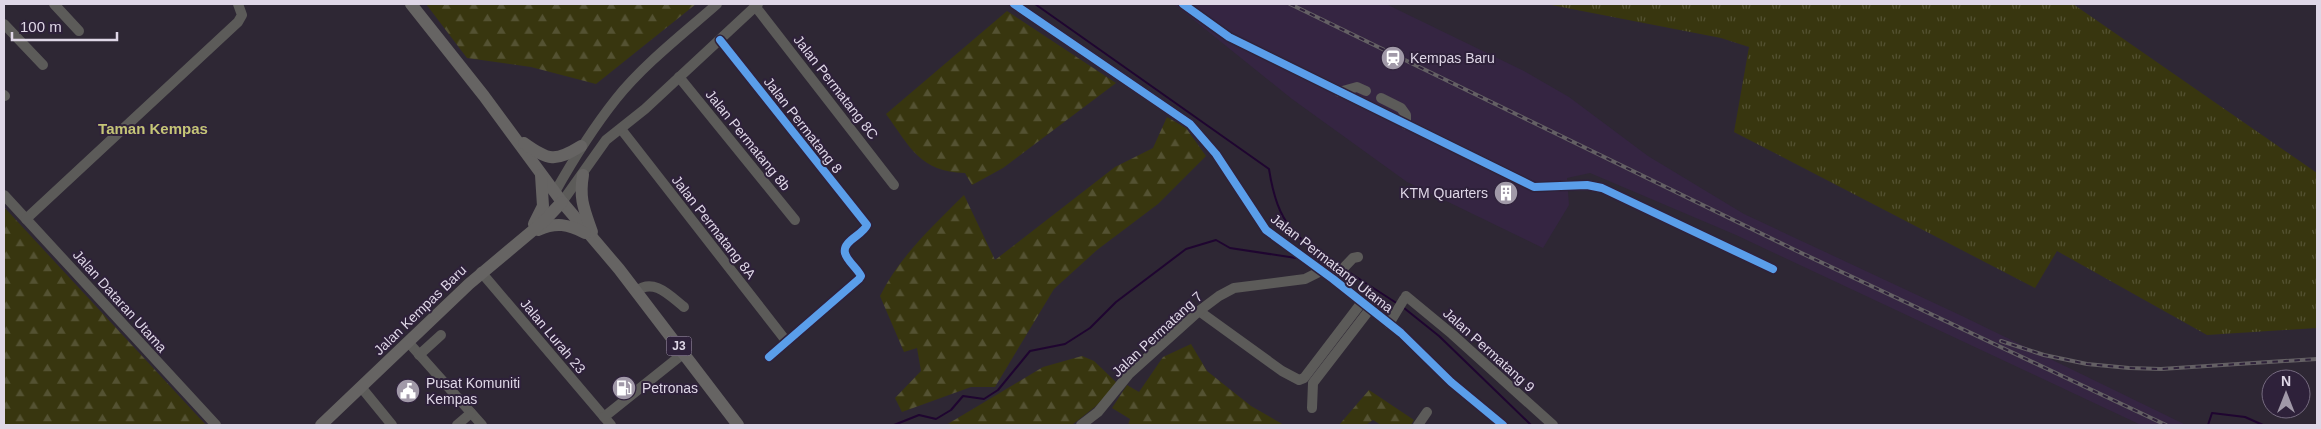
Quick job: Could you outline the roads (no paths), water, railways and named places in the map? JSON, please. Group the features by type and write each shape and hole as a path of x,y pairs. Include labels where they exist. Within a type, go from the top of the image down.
{"main road":[{"name":"J3","path":"411,4 559,197 636,291 738,425"},
{"path":"514,136 543,157 562,158 581,146"},
{"path":"525,236 539,217 543,206 541,172"},
{"path":"583,174 580,193 581,205 594,239"},
{"name":"Jalan Kempas Baru","path":"321,425 482,272 543,222 559,197"},
{"path":"525,236 556,224 575,228 594,239"}],"street":[{"path":"26,218 238,22 242,15 238,4"},
{"path":"559,197 581,146 631,82 716,4"},
{"name":"Jalan Permatang Utama","path":"1014,4 1190,124 1216,154 1266,230 1318,269 1336,276 1500,425"},
{"path":"1183,4 1228,37 1534,187 1587,185 1602,188 1773,269"},
{"path":"58,5 79,31"},
{"path":"559,197 583,174 606,140 679,78 757,5"},
{"name":"Jalan Permatang 8C","path":"757,5 894,185"},
{"path":"4,24 43,65"},
{"name":"Jalan Permatang 8","path":"720,40 867,226 845,248 845,254 861,276 860,279 787,342"},
{"name":"Jalan Permatang 8b","path":"679,78 796,220"},
{"path":"1339,92 1357,87 1366,91"},
{"path":"1381,98 1401,108 1406,115 1406,125"},
{"name":"Jalan Permatang 8A","path":"620,129 787,342"},
{"name":"Jalan Dataran Utama","path":"4,195 216,425"},
{"path":"1336,276 1354,259"},
{"name":"Jalan Permatang 7","path":"1081,425 1098,412 1129,374 1199,311 1219,296 1234,288 1294,281 1313,276 1318,269"},
{"name":"Jalan Lurah 23","path":"482,272 607,421 684,353"},
{"path":"636,291 643,286 655,286 684,306"},
{"name":"Jalan Permatang 9","path":"1389,324 1405,297 1452,334 1553,425"},
{"path":"1199,311 1282,371 1299,380 1304,378 1366,305"},
{"path":"1312,408 1313,383 1366,305"},
{"path":"419,355 440,334"},
{"path":"769,357 787,342"},
{"path":"408,343 482,425"},
{"path":"361,387 392,425"},
{"path":"1418,425 1427,412"},
{"path":"457,425 471,413"}],"waterway":[{"path":"1035,4 1269,169 1278,204 1291,228 1300,238 1341,267"},
{"path":"894,425 919,415 936,419 951,410 963,396 984,399 998,390 1030,351 1065,344 1090,328 1116,302 1186,249 1216,240 1230,248 1296,258"},
{"path":"1318,262 1338,265"},
{"path":"1347,271 1398,304"},
{"path":"1404,308 1439,336 1531,425"},
{"path":"2208,425 2212,413 2245,417 2263,425"}],"railway":[{"path":"1290,4 1795,250 2166,425"},
{"path":"2001,341 2044,355 2087,364 2129,368 2161,369 2317,359"}],"place":[{"name":"Kempas Baru","path":"1393,58"},
{"name":"KTM Quarters","path":"1506,193"},
{"name":"Petronas","path":"624,388"},
{"name":"Pusat Komuniti Kempas","path":"408,391"}],"district":[{"name":"Taman Kempas","path":"153,129"}]}
